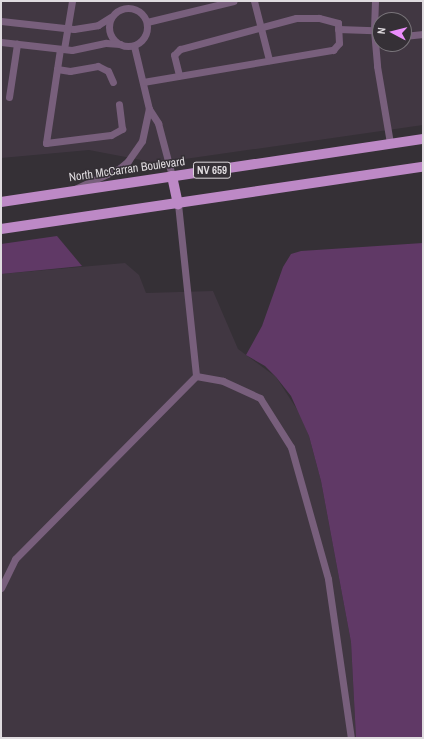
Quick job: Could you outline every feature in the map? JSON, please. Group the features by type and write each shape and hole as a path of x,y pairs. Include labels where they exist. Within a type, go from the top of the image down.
{"main road":[{"name":"North McCarran Boulevard","path":"1,202 423,139"},
{"name":"NV 659","path":"1,229 423,167"},
{"path":"172,176 178,204"}],"lane":[{"path":"72,1 68,29 57,69 46,143 111,135 122,129 119,104"},
{"path":"146,22 234,1"},
{"path":"254,1 269,60"},
{"path":"375,1 375,12"},
{"path":"1,22 68,29 98,25 111,17 118,10 127,7 136,9 143,15 146,22 147,32 142,40 134,46 120,44 62,49 1,42"},
{"path":"111,17 108,26 110,35 120,44"},
{"path":"143,82 334,50 339,44 338,23 318,18 296,18 180,49 174,55 179,75"},
{"path":"338,29 372,30"},
{"path":"412,35 423,34"},
{"path":"9,97 17,44"},
{"path":"134,46 149,109 158,124 172,176"},
{"path":"379,52 390,143"},
{"path":"57,69 70,71 98,66 108,71 113,82"},
{"path":"71,191 120,168 128,160 142,141 149,109"},
{"path":"178,204 196,376"},
{"path":"1,588 15,559 196,376"},
{"path":"196,376 223,381 260,398 291,447 328,579 351,738"}],"shaded area":[{"path":"1,1 423,1 423,125 157,163 89,150 1,158"},
{"path":"57,236 82,266 1,274 1,244"},
{"path":"423,243 423,738 356,738 351,642 321,481 309,436 291,396 265,366 246,355 262,326 283,267 291,254 301,251"},
{"path":"125,263 139,275 146,293 213,291 238,349 276,377 300,414 309,436 321,481 351,642 356,738 1,738 1,274"}]}
